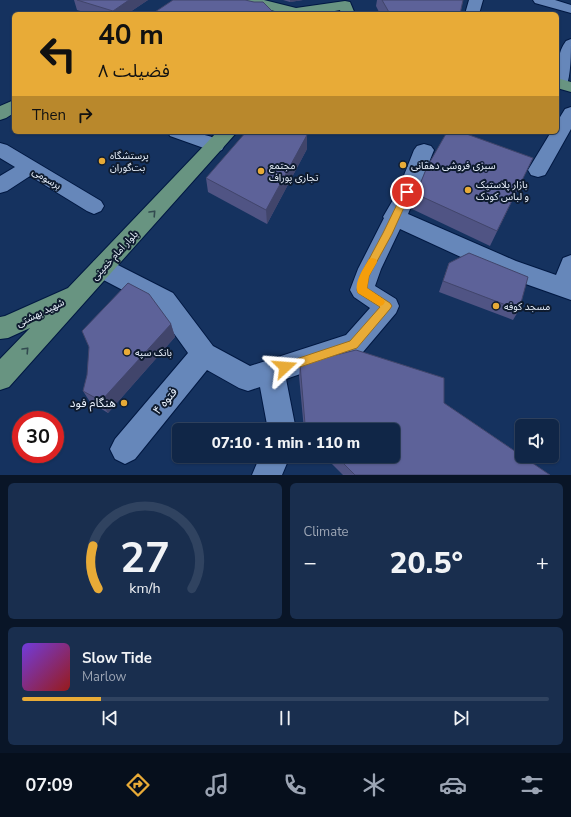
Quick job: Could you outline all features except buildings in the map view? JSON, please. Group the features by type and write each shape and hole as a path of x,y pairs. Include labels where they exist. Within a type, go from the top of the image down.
{"main road":[{"path":"241,3 296,12 345,8"},
{"path":"241,3 266,12"},
{"path":"0,114 12,106"},
{"name":"بلوار امام خمینی","path":"0,378 221,139"},
{"name":"شهید بهشتی","path":"0,328 8,327 79,293"}],"street":[{"path":"473,12 476,0"},
{"path":"540,0 571,9"},
{"path":"563,85 571,44"},
{"path":"559,134 571,113"},
{"path":"189,134 221,139"},
{"path":"538,170 559,134"},
{"name":"برسومی","path":"0,149 94,206"},
{"path":"102,268 164,300 204,354 248,380 354,344 387,306 362,290 365,276 413,180 424,150"},
{"path":"0,186 29,167"},
{"path":"394,217 508,268 567,289 571,264"},
{"name":"فتوه ۴","path":"125,449 204,354"},
{"path":"271,372 281,423"},
{"path":"267,475 273,463"}],"slow traffic":[{"path":"372,262 365,276 362,290 380,302"}],"place":[{"name":"پرستشگاه بت‌گوران","path":"102,161"},
{"name":"سبزی فروشی دهقانی","path":"403,165"},
{"name":"مجتمع تجاری پوراف","path":"261,171"},
{"name":"بازار پلاستیک و لباس کودک","path":"468,190"},
{"name":"مسجد کوفه","path":"496,306"},
{"name":"بانک سپه","path":"127,352"},
{"name":"هنگام فود","path":"124,403"}],"route":[{"path":"285,367 354,344 387,306 362,290 365,276 407,192"}]}
